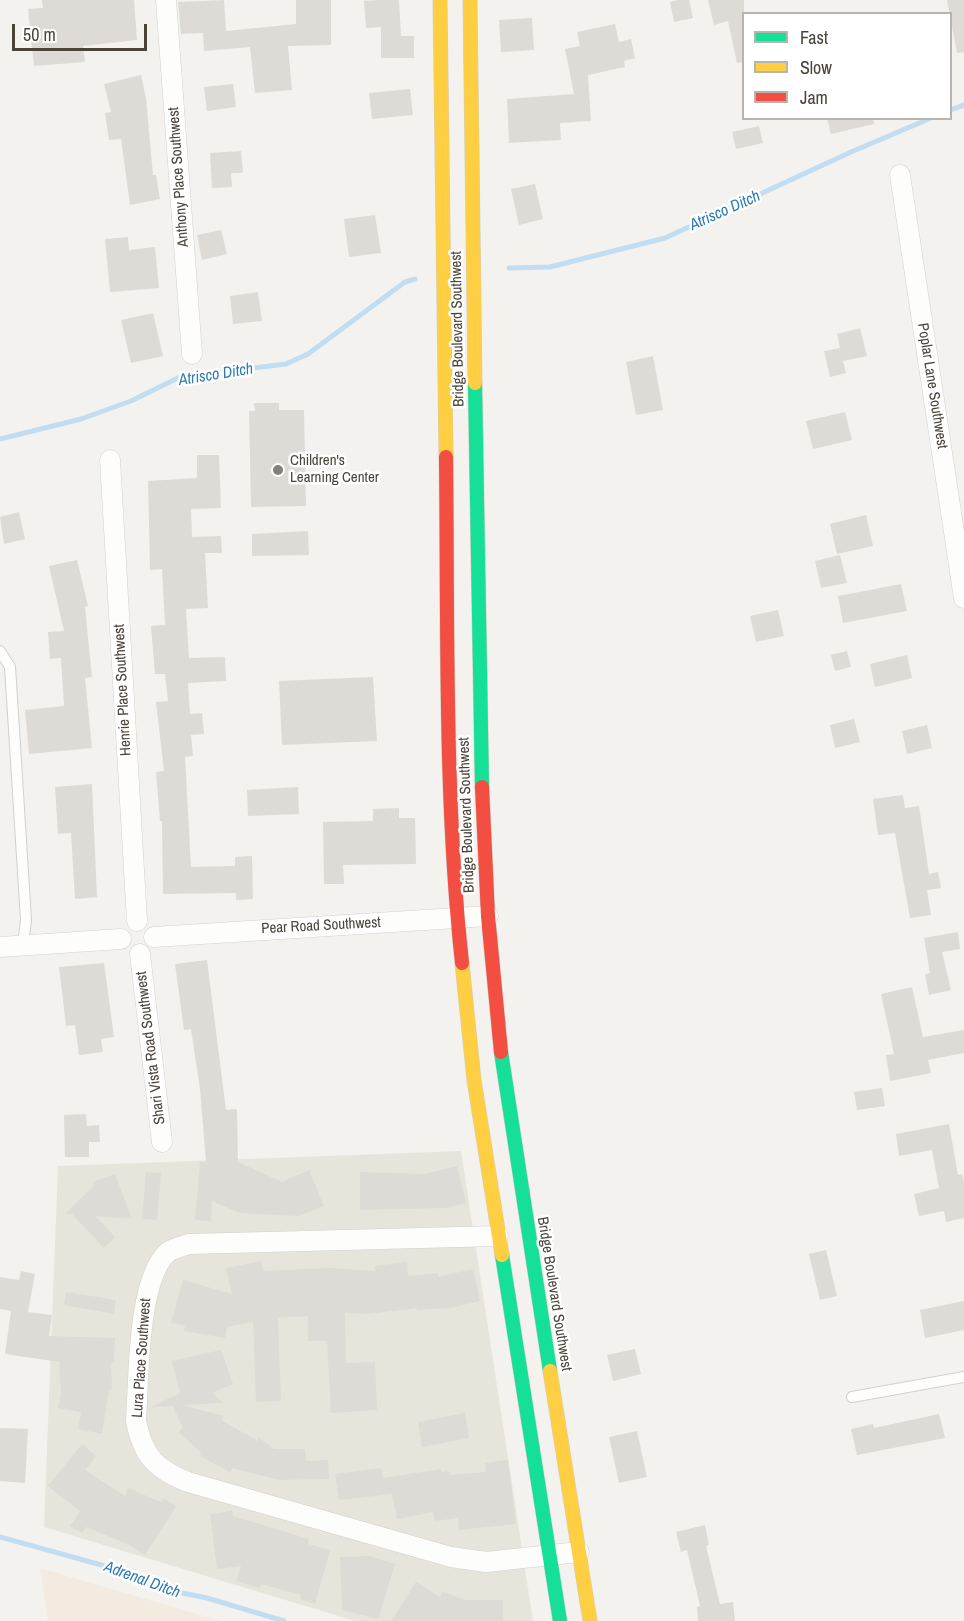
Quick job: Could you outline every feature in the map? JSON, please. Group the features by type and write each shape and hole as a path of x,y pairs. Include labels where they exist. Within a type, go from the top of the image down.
{"main road":[{"name":"Bridge Boulevard Southwest","path":"440,0 449,732 457,918 474,1080 560,1621"},
{"name":"Bridge Boulevard Southwest","path":"470,0 480,758 488,916 495,1006 512,1138 590,1621"}],"street":[{"name":"Anthony Place Southwest","path":"166,0 192,354"},
{"name":"Poplar Lane Southwest","path":"900,175 964,598"},
{"name":"Henrie Place Southwest","path":"110,460 137,921"},
{"name":"Pear Road Southwest","path":"154,937 488,916"},
{"path":"137,921 147,924 154,937 150,948 140,954 130,952 121,939 124,928 137,921"},
{"path":"0,947 121,939"},
{"name":"Shari Vista Road Southwest","path":"140,954 162,1142"},
{"name":"Lura Place Southwest","path":"498,1236 189,1244 169,1251 155,1267 146,1291 136,1421 141,1442 151,1460 165,1473 188,1482 322,1522 467,1561 503,1562 579,1552"}],"lane":[{"path":"1,654 10,667 26,920 23,945"},
{"path":"852,1397 964,1377"}],"shaded area":[{"path":"461,1151 533,1621 355,1621 44,1527 58,1166"},
{"path":"40,1568 204,1616 220,1621 48,1621"}],"building":[{"path":"42,0 134,0 137,40 83,46 85,62 34,66 28,9 43,8"},
{"path":"224,0 226,31 296,24 296,0 331,0 331,45 288,46 292,90 255,93 250,47 204,51 203,33 181,34 178,2"},
{"path":"399,0 401,36 414,36 414,58 381,58 381,27 366,28 364,1"},
{"path":"689,0 693,18 674,22 670,2"},
{"path":"708,0 744,0 742,62 737,63 728,21 714,25"},
{"path":"947,0 964,0 964,52 957,53 952,12 949,12"},
{"path":"532,18 534,50 501,52 499,20"},
{"path":"615,24 619,42 631,39 635,58 624,61 625,67 588,75 591,121 560,123 561,140 509,143 507,99 574,94 565,49 580,46 577,32"},
{"path":"141,75 146,98 153,175 156,175 160,199 130,205 121,139 109,140 105,113 111,112 104,84"},
{"path":"233,84 236,107 207,111 204,87"},
{"path":"410,89 413,115 372,119 369,93"},
{"path":"828,120 873,120 874,124 831,134"},
{"path":"759,126 763,143 736,149 732,132"},
{"path":"241,151 243,173 231,173 232,187 212,188 210,153"},
{"path":"535,184 543,219 519,225 511,189"},
{"path":"375,215 381,253 349,257 344,219"},
{"path":"221,230 227,254 202,260 197,235"},
{"path":"128,237 129,250 155,247 159,288 110,292 105,239"},
{"path":"258,292 262,321 233,324 230,296"},
{"path":"153,313 163,356 131,363 121,320"},
{"path":"860,328 867,356 843,361 846,373 830,377 824,351 840,348 837,334"},
{"path":"653,356 663,410 636,415 626,362"},
{"name":"Children's Learning Center","path":"254,403 279,403 279,410 304,410 306,506 251,507 249,411 255,411"},
{"path":"845,412 852,440 813,449 806,421"},
{"path":"197,455 219,455 221,508 191,509 192,537 221,536 222,553 205,553 208,608 186,609 189,658 225,657 226,681 188,683 190,714 202,713 204,734 191,735 193,756 185,757 191,867 235,866 235,857 252,856 253,899 236,900 236,893 163,894 162,821 160,821 156,772 164,771 156,702 168,701 165,674 155,674 151,626 165,625 162,569 150,570 148,481 197,478"},
{"path":"19,512 25,539 4,544 0,517"},
{"path":"866,515 873,546 837,554 830,524"},
{"path":"308,531 309,555 252,556 252,534"},
{"path":"840,555 847,583 821,588 815,561"},
{"path":"77,560 88,606 85,607 92,677 85,678 92,748 29,754 25,710 64,706 61,658 50,659 48,632 64,631 49,566"},
{"path":"901,584 907,611 843,623 838,596"},
{"path":"778,610 784,636 756,642 750,616"},
{"path":"847,651 851,667 835,671 831,655"},
{"path":"907,655 912,678 875,687 870,664"},
{"path":"373,677 377,741 282,745 279,681"},
{"path":"854,719 860,742 835,748 830,725"},
{"path":"927,725 932,748 907,754 902,731"},
{"path":"92,784 97,897 75,899 71,833 58,834 55,787"},
{"path":"298,787 299,814 248,816 247,790"},
{"path":"903,795 905,808 919,806 929,874 938,872 941,888 927,890 931,915 910,918 895,833 878,835 873,799"},
{"path":"399,808 399,818 415,818 416,864 343,865 344,884 324,884 323,822 373,821 373,809"},
{"path":"958,932 960,949 942,952 951,990 929,995 925,974 930,973 924,938"},
{"path":"207,960 226,1110 237,1109 238,1162 282,1182 309,1170 324,1206 299,1216 239,1213 212,1201 211,1221 195,1220 200,1162 206,1162 200,1089 191,1029 184,1030 175,964"},
{"path":"104,963 114,1037 101,1039 103,1052 79,1055 75,1025 66,1026 59,967"},
{"path":"912,987 923,1037 964,1030 964,1053 928,1060 931,1073 890,1081 886,1055 894,1054 881,994"},
{"path":"882,1088 885,1106 857,1110 854,1092"},
{"path":"86,1114 87,1126 99,1125 100,1142 89,1142 89,1157 65,1157 64,1115"},
{"path":"949,1124 958,1175 962,1174 964,1182 964,1218 946,1222 944,1211 919,1216 914,1194 939,1188 932,1150 899,1156 896,1134"},
{"path":"457,1166 466,1203 446,1208 360,1210 360,1172 425,1174"},
{"path":"146,1172 161,1173 157,1220 142,1219"},
{"path":"115,1174 132,1219 95,1216 115,1237 104,1248 72,1214 65,1214 94,1186 93,1182"},
{"path":"826,1250 837,1296 820,1300 809,1254"},
{"path":"261,1261 263,1271 329,1268 375,1271 374,1266 407,1262 408,1276 438,1273 438,1277 473,1269 480,1301 451,1308 417,1310 417,1308 368,1314 345,1313 346,1363 375,1362 377,1410 331,1413 327,1341 308,1341 308,1316 278,1318 281,1401 256,1402 253,1322 227,1327 225,1338 184,1331 185,1325 171,1323 183,1280 232,1294 226,1268"},
{"path":"21,1271 35,1274 28,1312 52,1315 49,1336 115,1338 114,1363 111,1363 112,1389 109,1389 102,1434 78,1429 81,1412 58,1408 61,1394 59,1362 5,1354 11,1311 0,1309 0,1277 19,1280"},
{"path":"66,1292 116,1300 114,1314 64,1305"},
{"path":"964,1301 964,1330 925,1338 920,1310"},
{"path":"635,1349 641,1374 613,1381 607,1355"},
{"path":"221,1350 233,1384 212,1393 223,1403 182,1405 224,1416 221,1420 258,1441 258,1437 274,1449 305,1449 306,1461 328,1460 329,1479 279,1480 232,1468 230,1472 200,1456 201,1453 179,1432 183,1428 173,1406 151,1407 180,1393 172,1361"},
{"path":"465,1413 469,1438 422,1447 418,1422"},
{"path":"939,1414 945,1438 857,1455 851,1429 873,1424 874,1428"},
{"path":"0,1428 28,1429 25,1483 0,1481"},
{"path":"637,1431 647,1477 619,1483 609,1437"},
{"path":"82,1444 96,1456 85,1470 125,1496 128,1488 161,1502 163,1498 176,1506 145,1555 129,1545 86,1527 82,1533 70,1526 80,1511 48,1486"},
{"path":"508,1460 516,1524 459,1530 458,1518 435,1521 433,1512 397,1519 392,1494 339,1500 335,1474 381,1468 383,1478 441,1469 441,1472 449,1471 450,1475 486,1472 485,1463"},
{"path":"232,1511 233,1516 309,1539 308,1544 330,1550 315,1604 300,1599 301,1595 261,1584 260,1588 236,1581 241,1566 217,1569 210,1514"},
{"path":"705,1525 709,1545 706,1546 720,1604 733,1602 735,1621 698,1621 697,1607 700,1606 687,1550 681,1552 676,1532"},
{"path":"369,1556 395,1564 378,1619 342,1610 340,1557"},
{"path":"416,1582 440,1597 442,1591 464,1600 503,1600 503,1621 391,1621"}],"waterway":[{"name":"Atrisco Ditch","path":"952,109 964,105"},
{"name":"Atrisco Ditch","path":"509,268 550,267 665,238 851,152 926,120"},
{"name":"Atrisco Ditch","path":"0,439 81,419 131,401 180,377 286,364 308,354 405,282 415,279"},
{"name":"Adrenal Ditch","path":"0,1537 134,1574 153,1587 207,1598 284,1621"}],"traffic: fast":[{"path":"475,383 482,787"},
{"path":"501,1052 550,1371"},
{"path":"502,1255 560,1621"}],"traffic: slow":[{"path":"440,0 446,457"},
{"path":"470,0 475,383"},
{"path":"462,963 474,1080 502,1255"},
{"path":"550,1371 590,1621"}],"traffic: jam":[{"path":"446,457 450,774 452,837 462,963"},
{"path":"482,787 488,916 501,1052"}],"place":[{"name":"Children's Learning Center","path":"278,470"}]}
